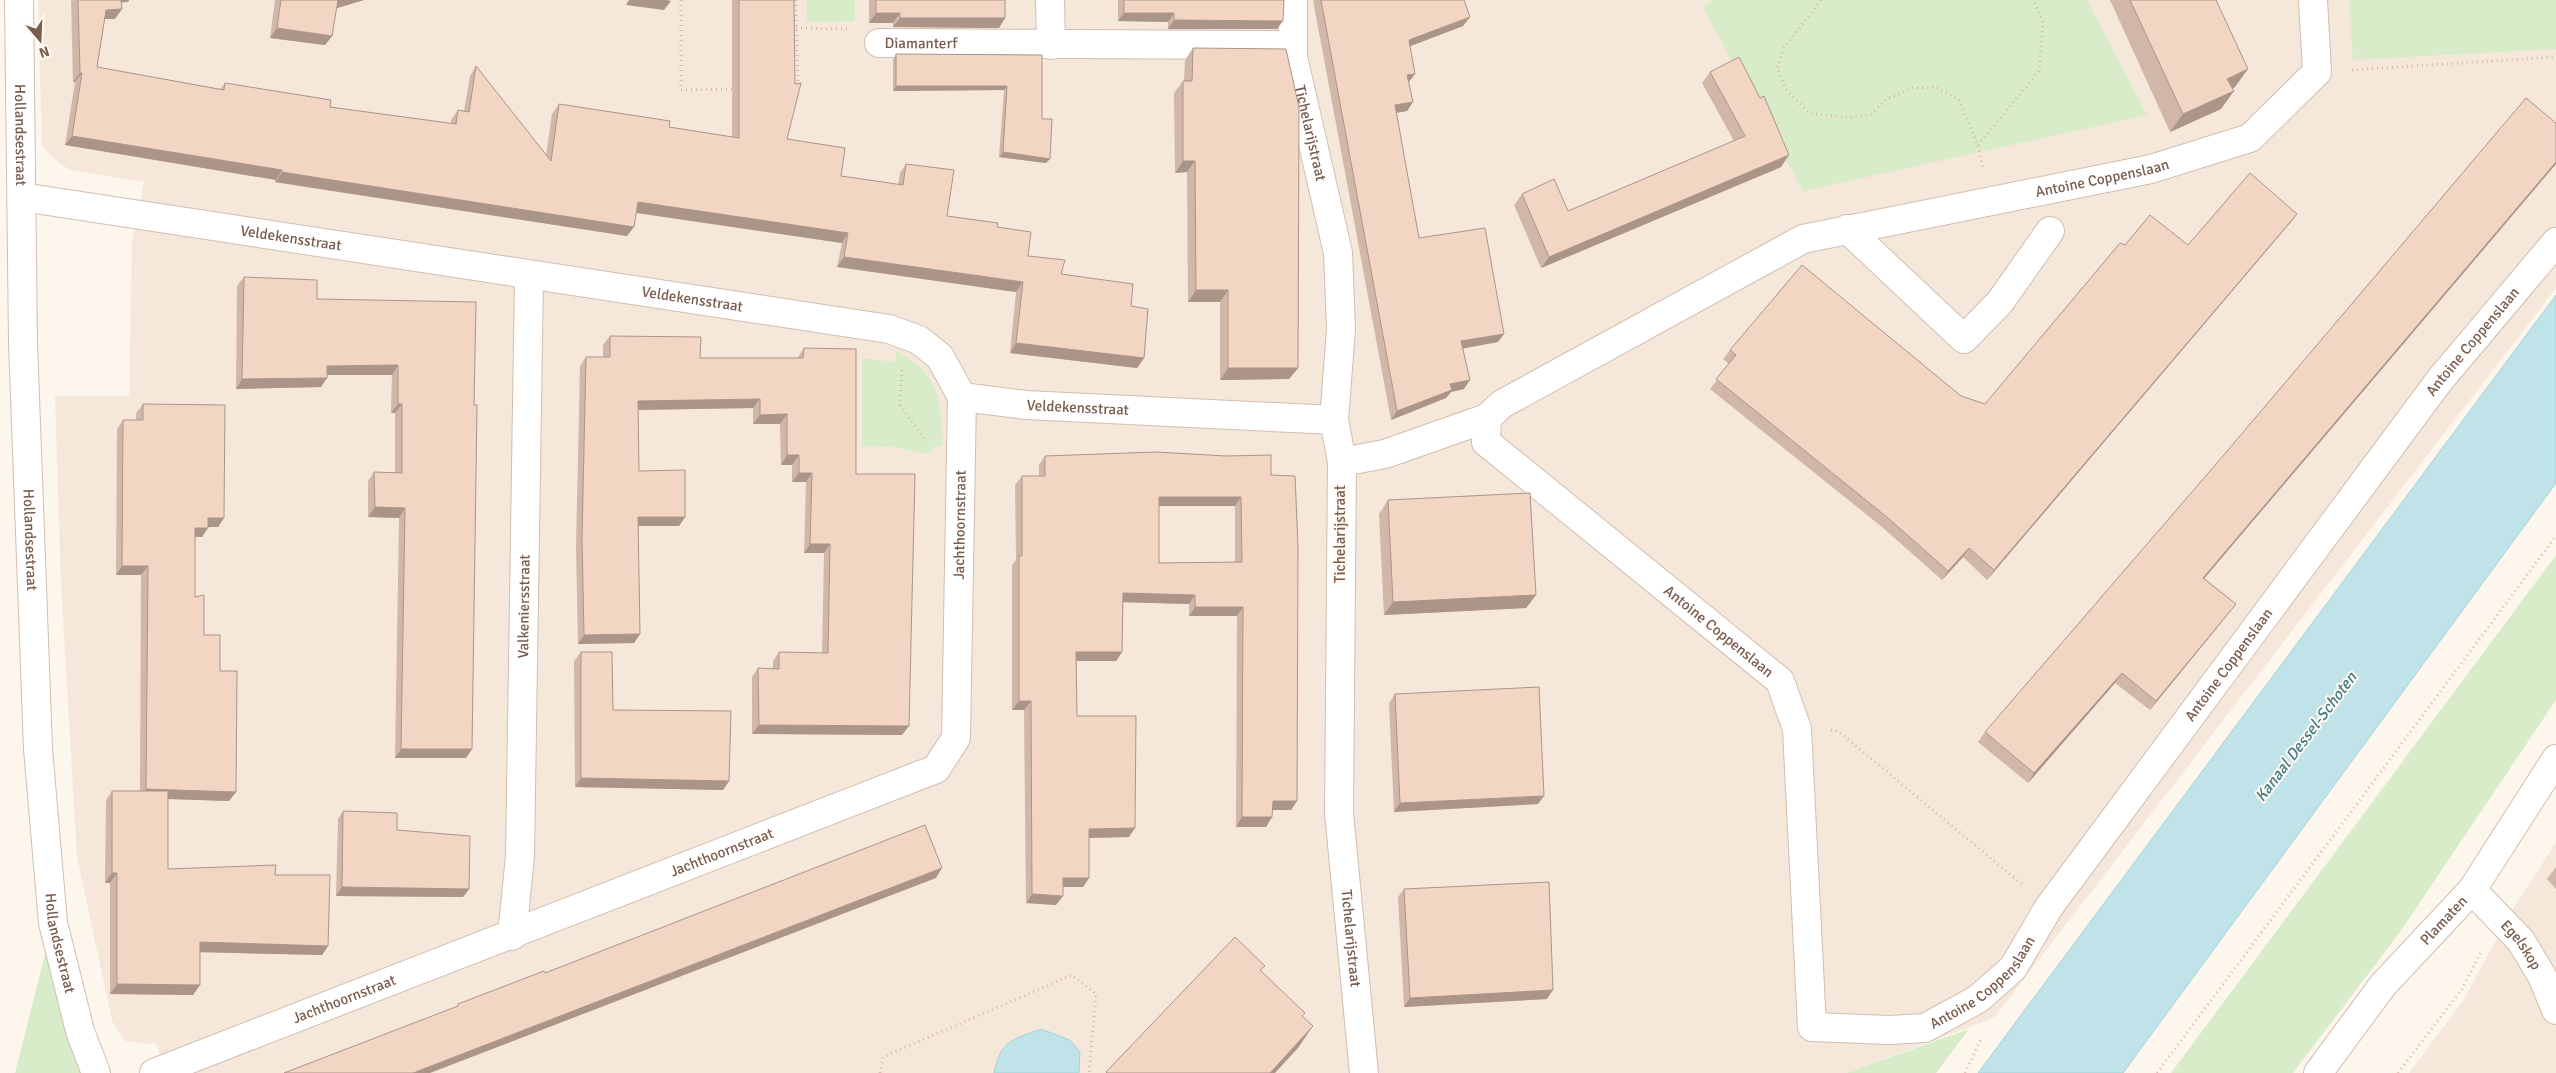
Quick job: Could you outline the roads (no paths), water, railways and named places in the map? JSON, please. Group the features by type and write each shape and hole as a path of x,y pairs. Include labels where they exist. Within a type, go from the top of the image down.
{"street":[{"name":"Hollandsestraat","path":"19,0 23,343 38,759 53,923 80,1031 96,1073"},
{"path":"1050,0 1050,45"},
{"name":"Tichelarijstraat","path":"1293,0 1293,57 1338,252 1341,330 1334,420 1342,462 1339,813 1364,1073"},
{"name":"Antoine Coppenslaan","path":"1342,462 1384,454 1487,418 1502,404 1803,239 2151,169 2250,138 2317,72 2313,0"},
{"name":"Diamanterf","path":"879,43 1293,45"},
{"name":"Veldekensstraat","path":"22,197 529,276 889,329 919,340 940,357 962,397 1026,405 1334,420"},
{"path":"1847,229 1964,339 2000,302 2050,231"},
{"name":"Antoine Coppenslaan","path":"1487,418 1486,442 1780,681 1797,729 1812,1027 1889,1030 1925,1028 1978,999 2013,968 2049,907 2439,381 2556,242"},
{"name":"Valkeniersstraat","path":"512,936 520,856 529,276"},
{"name":"Jachthoornstraat","path":"154,1073 512,936 936,768 956,738 962,397"},
{"name":"Plamaten","path":"2318,1073 2382,985 2472,890 2556,758"},
{"name":"Egelskop","path":"2472,890 2522,941 2542,976 2556,1010"}],"water":[{"name":"Kanaal Dessel-Schoten","path":"2556,295 2556,483 2123,1073 1978,1073"},
{"path":"1041,1029 1070,1040 1080,1052 1079,1073 994,1073 1000,1054 1009,1043"}]}
